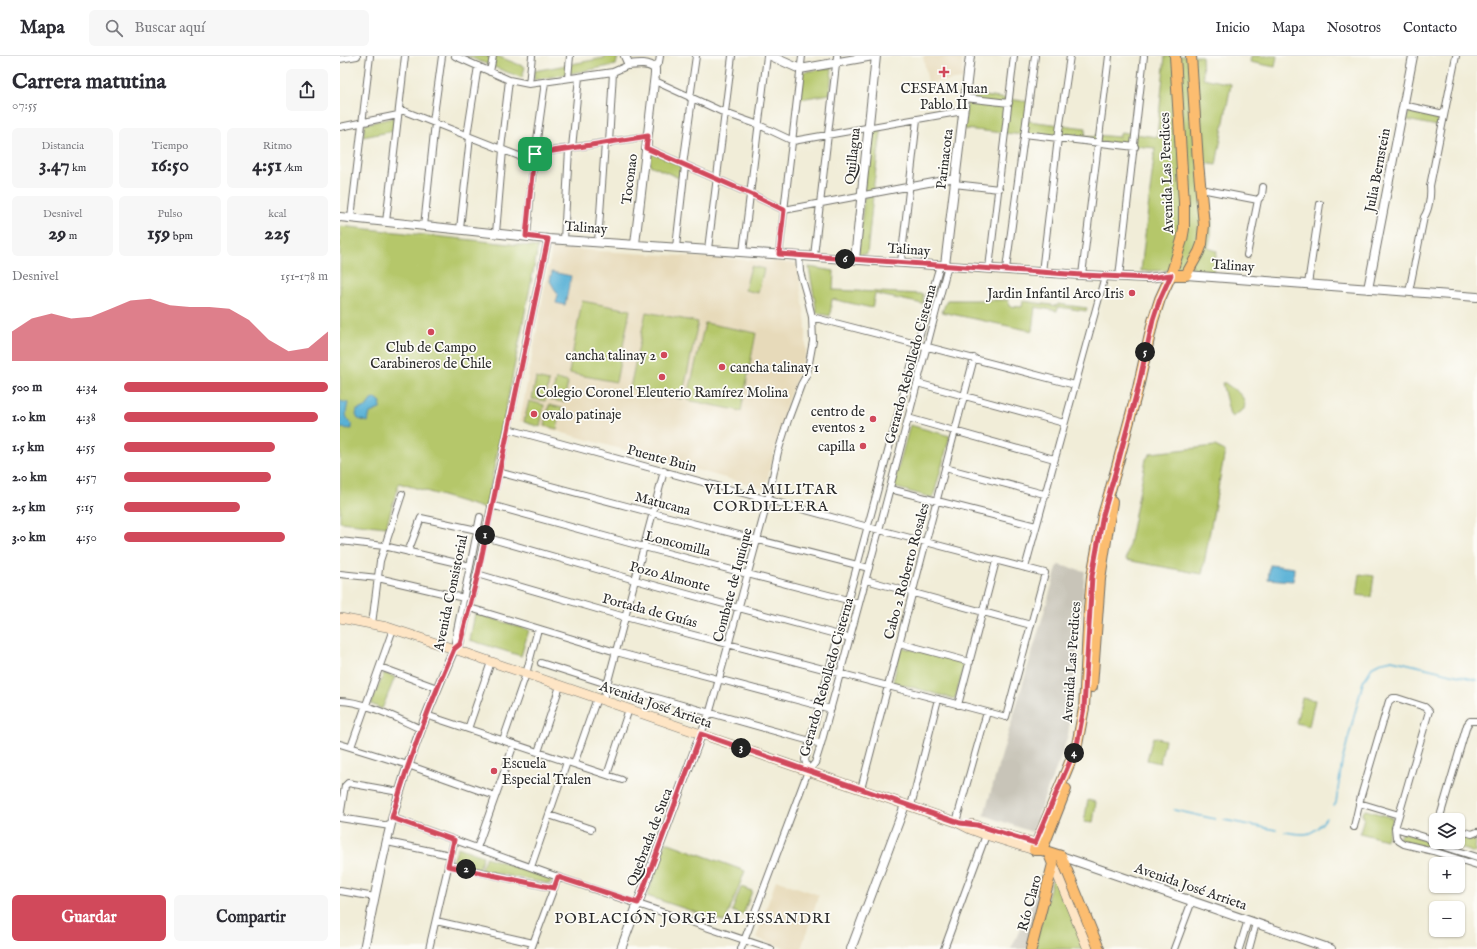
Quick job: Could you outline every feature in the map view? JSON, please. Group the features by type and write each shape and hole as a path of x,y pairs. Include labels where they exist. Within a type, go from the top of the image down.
{"main road":[{"name":"Avenida Las Perdices","path":"1040,849 1077,745 1081,728 1092,576 1103,515 1138,388 1153,320 1160,299 1171,275 1182,240 1184,218 1175,56"},
{"path":"1186,275 1200,252 1204,216 1198,162 1191,56"},
{"name":"Talinay","path":"1171,275 1186,275"},
{"name":"Avenida José Arrieta","path":"340,618 372,624 454,649 908,806 958,822 977,825 1061,856"},
{"name":"Avenida José Arrieta","path":"958,822 970,829 986,835 1040,849"},
{"path":"1040,849 1053,864 1088,949"},
{"path":"1061,856 1099,949"},
{"name":"Río Claro","path":"1031,949 1053,864"}],"street":[{"path":"340,59 357,56"},
{"path":"351,218 370,56"},
{"path":"386,222 406,56"},
{"path":"424,226 442,56"},
{"path":"455,56 509,80 529,84 613,72 629,65 645,64 654,69"},
{"path":"490,72 493,56"},
{"path":"529,84 532,56"},
{"path":"568,78 570,56"},
{"path":"625,56 629,65"},
{"name":"Toconao","path":"635,244 655,82 654,69 660,56"},
{"path":"676,247 696,56"},
{"path":"708,249 732,56"},
{"path":"743,252 766,56"},
{"path":"771,56 800,69 836,59 874,56"},
{"path":"779,254 802,56"},
{"name":"Quillagua","path":"855,259 874,56"},
{"name":"Parinacota","path":"944,265 970,56"},
{"path":"989,268 1014,56"},
{"path":"1006,269 1035,56"},
{"path":"1042,272 1058,138 1070,56"},
{"path":"1082,275 1109,56"},
{"path":"1119,277 1135,147 1144,56"},
{"name":"Julia Bernstein","path":"1368,289 1412,56"},
{"path":"1408,292 1424,217 1427,212 1430,186 1456,56"},
{"path":"814,256 836,59"},
{"path":"460,230 468,136 478,66"},
{"path":"598,242 613,72"},
{"path":"564,240 571,149 579,77"},
{"path":"496,233 509,80"},
{"path":"526,236 545,82"},
{"path":"655,82 725,113 759,125 793,141 963,111"},
{"path":"965,98 1009,103"},
{"path":"1403,105 1444,114"},
{"path":"340,127 362,123 399,112 434,123 519,156 648,136"},
{"path":"901,262 917,119"},
{"path":"1024,134 1135,147"},
{"path":"646,148 784,210 910,187 954,181 998,189"},
{"path":"1247,255 1258,200 1262,195 1263,188"},
{"path":"1201,189 1258,200"},
{"path":"1308,284 1320,204"},
{"name":"Talinay","path":"340,217 548,239 1082,275 1148,278 1171,275"},
{"path":"454,649 460,644 478,574 491,505 548,239"},
{"name":"Combate de Iquique","path":"701,734 710,712 768,500 778,452 801,385 807,374 813,341 812,317 800,272 799,255"},
{"name":"Gerardo Rebolledo Cisterna","path":"808,771 805,760 810,740 917,344 944,265"},
{"name":"Gerardo Rebolledo Cisterna","path":"808,771 815,763 821,744 866,580 926,347 944,265"},
{"name":"Talinay","path":"1186,275 1477,297"},
{"path":"1025,568 1044,494 1105,276"},
{"path":"812,317 1075,385"},
{"name":"Cabo 2 Roberto Rosales","path":"861,789 974,358"},
{"path":"917,382 1064,423"},
{"path":"908,418 1054,459"},
{"name":"Puente Buin","path":"508,429 879,530 1045,573 1031,625"},
{"path":"945,468 1044,494"},
{"path":"574,764 607,684 664,471"},
{"name":"Matucana","path":"498,472 869,568"},
{"path":"890,489 1036,526"},
{"path":"372,624 380,561 402,494"},
{"name":"Loncomilla","path":"491,505 644,547 859,603"},
{"name":"Avenida Consistorial","path":"364,949 399,792 426,714 454,649 480,517"},
{"path":"408,552 421,518 477,530"},
{"name":"Pozo Almonte","path":"485,537 635,580 850,638"},
{"path":"340,542 384,546 470,566"},
{"path":"958,705 996,561"},
{"path":"340,574 378,578 464,598"},
{"name":"Portada de Guías","path":"478,574 625,616 1006,717 1031,625"},
{"path":"866,580 1031,625"},
{"path":"470,608 616,652 831,709"},
{"path":"503,740 526,674 538,629"},
{"path":"351,747 393,630"},
{"path":"899,643 970,662"},
{"path":"468,729 491,662"},
{"path":"541,663 607,684 821,744"},
{"path":"380,666 437,688"},
{"path":"538,752 560,686"},
{"path":"1354,827 1359,804 1389,701 1393,698 1397,698 1425,707 1429,711 1395,828 1396,837 1404,844 1433,851 1477,865"},
{"path":"851,949 908,806 938,699"},
{"path":"340,701 348,701 365,706 421,729"},
{"path":"607,775 629,709"},
{"path":"958,822 988,712"},
{"path":"426,714 622,780"},
{"path":"1441,813 1467,725 1470,721 1477,721"},
{"name":"Quebrada de Suca","path":"620,949 701,734"},
{"path":"340,744 408,765 495,796"},
{"path":"477,848 514,744"},
{"path":"531,867 567,762"},
{"path":"741,949 808,771"},
{"path":"399,792 348,783 345,786 340,817 392,822 454,840 771,949"},
{"path":"1359,804 1399,815"},
{"path":"549,815 591,829"},
{"path":"1395,828 1429,839"},
{"path":"1465,832 1472,834 1477,832"},
{"path":"944,949 986,835"},
{"path":"429,949 454,840"},
{"path":"387,842 450,855"},
{"path":"1452,849 1477,857"},
{"name":"Avenida José Arrieta","path":"1061,856 1331,949"},
{"path":"448,866 554,888"},
{"path":"436,921 532,946 558,877"},
{"path":"340,891 375,897"},
{"path":"1174,949 1192,901"},
{"path":"1238,949 1248,920"},
{"path":"1248,949 1256,923"}],"shaded area":[{"name":"CESFAM Juan Pablo II","path":"923,56 962,56 963,79 928,83"},
{"name":"Colegio Coronel Eleuterio Ramírez Molina","path":"552,248 797,263 806,324 806,354 788,400 765,489 520,421"},
{"path":"1058,565 1085,571 1075,679 1068,735 1032,832 984,815"},
{"path":"776,880 819,895 801,949 788,949 756,938"},
{"path":"1039,887 1043,888 1027,949 1011,949"}],"green space":[{"path":"466,56 497,56 525,67 522,78"},
{"path":"605,56 618,56 616,65 534,80 534,71 604,58"},
{"path":"1165,56 1202,56 1203,78 1231,84 1216,165 1205,163 1212,216 1211,238 1208,248 1217,251 1213,272 1194,270 1141,271 1155,148 964,129 968,94 1031,102 1028,121 1086,128 1085,136 1095,137 1095,135 1119,137 1121,132 1157,137"},
{"path":"1251,56 1277,56 1275,67 1250,62"},
{"path":"832,68 830,94 800,99 802,72"},
{"path":"1409,110 1439,116 1437,126 1407,120"},
{"path":"396,117 394,131 363,137 365,124"},
{"path":"882,126 873,190 863,192 872,129"},
{"path":"651,152 681,166 679,178 650,165"},
{"path":"873,196 867,254 858,254 864,197"},
{"name":"Club de Campo Carabineros de Chile","path":"340,226 538,247 486,509 399,483 386,527 340,522"},
{"path":"751,266 764,269 758,293 745,290"},
{"path":"809,267 834,271 833,290 923,294 923,304 875,294 872,308 832,299 830,316 817,313"},
{"path":"947,300 1008,300 1009,306 1022,307 1023,301 1057,306 1058,304 1087,308 1086,311 1058,307 1057,311 1035,307 1032,331 942,312"},
{"path":"582,301 630,310 616,382 569,373"},
{"name":"cancha talinay 2","path":"646,312 698,322 682,399 630,388"},
{"name":"cancha talinay 1","path":"705,323 756,333 741,411 687,400"},
{"path":"536,378 549,381 545,401 532,399"},
{"path":"556,379 568,382 564,402 551,400"},
{"path":"1222,383 1225,383 1236,391 1244,400 1244,409 1232,417 1230,415"},
{"name":"ovalo patinaje","path":"529,401 544,405 540,427 524,422"},
{"path":"549,405 562,408 557,429 545,426"},
{"path":"910,425 950,436 933,498 893,487"},
{"path":"1215,446 1225,451 1202,574 1126,560 1146,459 1151,453"},
{"path":"1360,574 1374,576 1371,597 1357,595"},
{"path":"475,613 529,630 521,656 470,640"},
{"path":"901,647 965,663 955,699 893,682"},
{"path":"384,673 395,677 382,709 371,704"},
{"path":"1302,698 1315,700 1309,726 1296,723"},
{"path":"1153,737 1165,740 1160,763 1147,760"},
{"path":"1088,800 1096,802 1093,823 1084,822"},
{"path":"1366,810 1393,818 1386,840 1360,833 1364,817 1362,814 1363,811"},
{"path":"1403,832 1429,841 1429,846 1426,847 1400,840 1400,835"},
{"path":"1465,837 1476,841 1475,853 1462,849 1465,849"},
{"path":"666,842 745,871 725,922 647,896"},
{"path":"458,847 483,856 479,869 453,861"},
{"path":"486,857 552,878 550,884 480,870"},
{"path":"1054,873 1085,949 1034,949"},
{"path":"741,887 752,891 743,915 732,911"}],"water":[{"path":"552,272 571,276 565,305 556,303 558,295 550,281"},
{"path":"376,398 381,402 380,409 370,413 368,422 358,419 356,415 357,410 366,407 371,400"},
{"path":"340,401 348,403 346,415 352,425 352,429 340,428"},
{"path":"1270,565 1294,568 1293,581 1268,579"}],"waterway":[{"path":"1334,806 1336,803 1342,762 1363,682 1373,666 1392,660 1477,680"},
{"path":"1174,810 1215,819"},
{"path":"1285,832 1299,834 1309,833 1317,828 1326,818"},
{"path":"1224,820 1276,830"}],"place":[{"name":"CESFAM Juan Pablo II","path":"944,72"},
{"name":"Jardin Infantil Arco Iris","path":"1132,293"},
{"name":"Club de Campo Carabineros de Chile","path":"431,332"},
{"name":"cancha talinay 2","path":"664,355"},
{"name":"cancha talinay 1","path":"722,367"},
{"name":"Colegio Coronel Eleuterio Ramírez Molina","path":"662,377"},
{"name":"ovalo patinaje","path":"534,414"},
{"name":"centro de eventos 2","path":"873,419"},
{"name":"capilla","path":"863,446"},
{"name":"Escuela Especial Tralen","path":"494,771"}],"district":[{"name":"VILLA MILITAR CORDILLERA","path":"771,498"},
{"name":"POBLACIÓN JORGE ALESSANDRI","path":"693,918"}],"route":[{"path":"648,136 646,148 784,210 779,254 1082,275 1148,278 1171,275 1160,299 1153,320 1138,388 1107,498 1095,554 1089,608 1084,708 1077,745 1035,843 977,825 960,823 701,734 638,903 558,877 554,888 448,866 454,840 392,818 399,792 426,714 454,649 460,644 478,574 498,472 548,239 526,236 535,154 648,136"}]}
